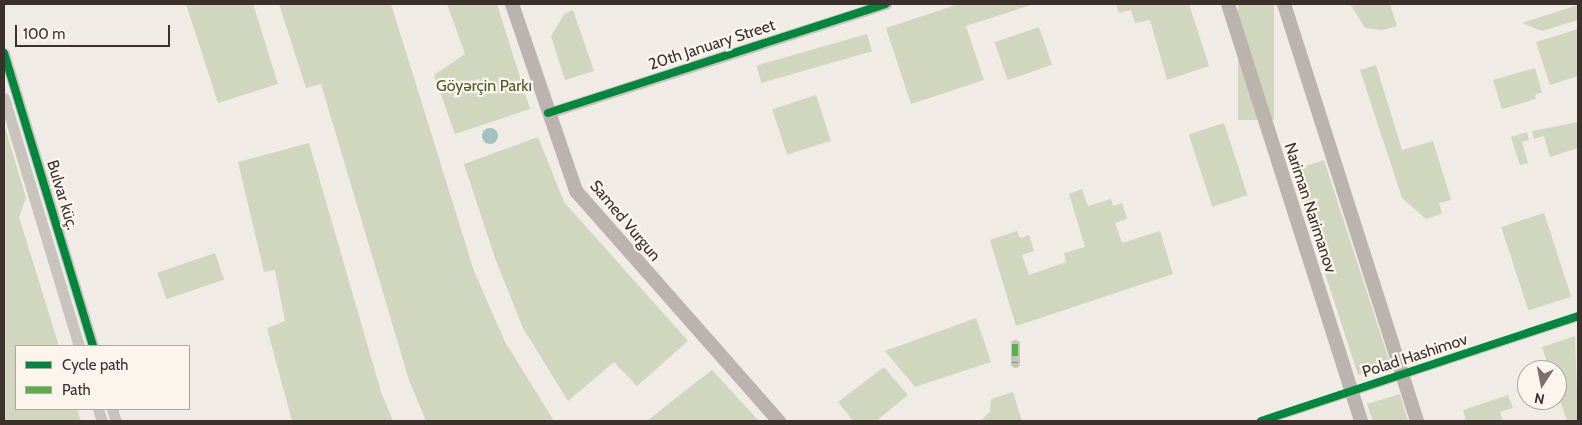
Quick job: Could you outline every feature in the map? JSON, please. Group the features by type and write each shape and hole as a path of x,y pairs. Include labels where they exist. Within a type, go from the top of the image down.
{"main road":[{"name":"Samed Vurgun","path":"512,4 570,178 586,205 779,421"},
{"name":"Nariman Narimanov","path":"1228,4 1361,421"},
{"path":"1284,4 1417,421"}],"street":[{"name":"20th January Street","path":"548,114 886,4"},
{"name":"Bulvar küç.","path":"4,53 93,345"},
{"name":"Bulvar küç.","path":"4,98 79,345"},
{"path":"63,294 76,290"},
{"name":"Polad Hashimov","path":"1261,421 1578,316"},
{"path":"1015,344 1016,364"}],"green space":[{"path":"186,4 253,4 278,84 218,103"},
{"path":"279,4 391,4 474,271 505,342 554,421 426,421 409,380 321,84 306,88"},
{"name":"Göyərçin Parkı","path":"447,4 497,4 530,109 455,134 434,75 465,54"},
{"path":"959,4 1034,4 966,26 984,80 911,104 886,28"},
{"path":"1116,4 1189,4 1209,66 1167,80 1150,20 1135,23 1131,10 1119,13"},
{"path":"1238,4 1274,4 1274,120 1238,120"},
{"path":"1390,4 1397,26 1382,30 1365,28 1351,5"},
{"path":"1578,5 1578,20 1542,31 1522,23"},
{"path":"573,10 594,71 565,80 551,36 565,13"},
{"path":"1039,27 1052,65 1008,80 995,42"},
{"path":"1578,29 1578,76 1550,85 1536,42"},
{"path":"867,34 872,51 761,83 756,66"},
{"path":"1376,65 1402,150 1433,141 1451,200 1439,203 1442,214 1426,219 1402,198 1360,70"},
{"path":"1535,68 1542,92 1535,95 1536,99 1502,109 1493,80"},
{"path":"816,95 831,141 787,155 772,109"},
{"path":"1578,122 1578,148 1550,157 1544,136 1534,139 1532,131"},
{"path":"1224,123 1247,195 1212,207 1189,134"},
{"path":"4,124 26,198 19,217 59,345 15,345 15,410 77,410 81,421 4,421"},
{"path":"1527,132 1529,140 1522,142 1528,163 1520,165 1511,137"},
{"path":"538,137 564,202 688,341 637,386 614,362 568,401 523,328 495,258 464,164"},
{"path":"309,143 381,392 393,421 292,421 267,328 285,321 275,270 264,272 238,162"},
{"path":"1324,160 1390,364 1358,375 1292,171"},
{"path":"1082,189 1088,206 1111,199 1113,206 1122,203 1127,219 1115,223 1122,243 1160,231 1173,274 1016,326 990,240 1017,231 1020,238 1029,235 1034,251 1022,255 1029,275 1066,262 1064,253 1085,247 1069,194"},
{"path":"1544,213 1571,297 1528,311 1501,227"},
{"path":"215,253 224,279 166,299 157,273"},
{"path":"976,318 991,362 915,387 885,351"},
{"path":"1575,336 1578,421 1567,421 1563,410 1567,410 1567,360 1547,360 1542,347"},
{"path":"884,367 908,395 876,421 853,421 838,402"},
{"path":"712,370 759,421 647,421 681,394"},
{"path":"1013,392 1022,421 980,421 990,412 991,399"},
{"path":"1400,394 1408,421 1373,421 1367,404"},
{"path":"1508,395 1513,408 1500,412 1503,421 1466,421 1463,410"}],"water":[{"path":"490,128 496,130 498,136 496,142 490,144 484,142 482,136 484,130"}],"marked path":[{"path":"1015,344 1015,363"}],"cycle path":[{"path":"548,113 886,4"},
{"path":"4,53 93,345"},
{"path":"1261,421 1578,316"}]}
